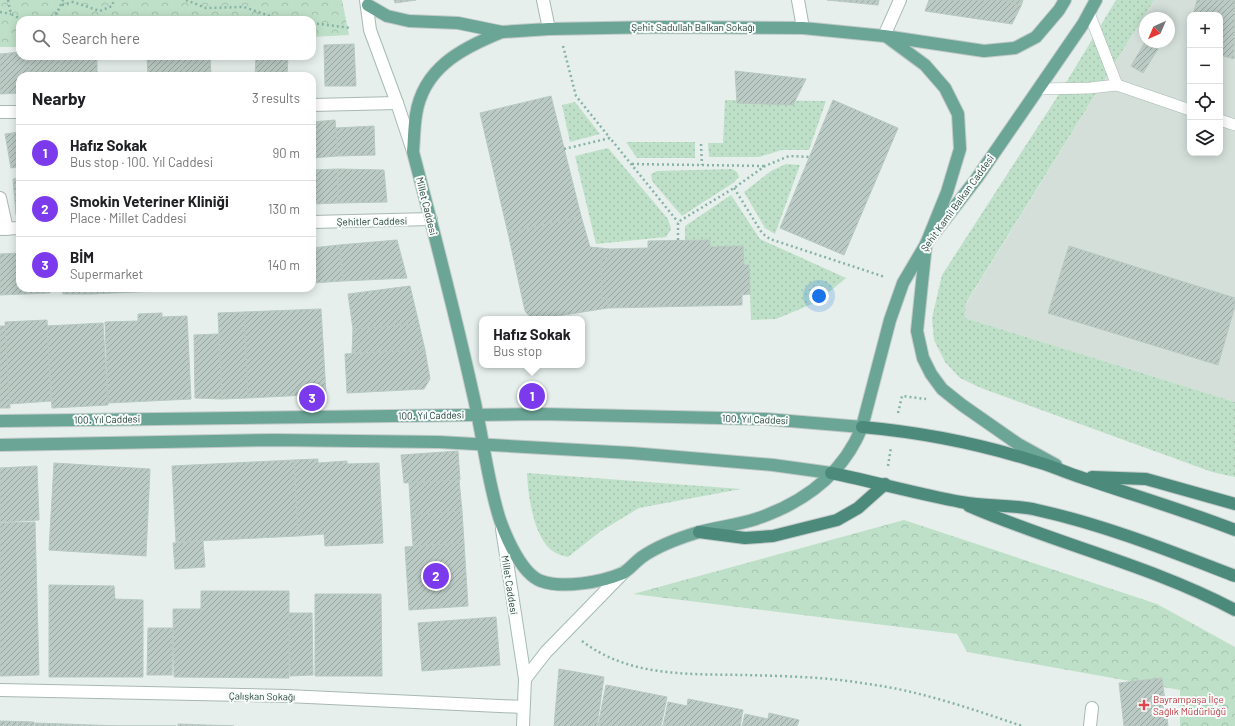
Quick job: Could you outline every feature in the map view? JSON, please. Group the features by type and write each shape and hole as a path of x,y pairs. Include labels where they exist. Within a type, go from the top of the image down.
{"highway":[{"path":"862,427 894,430 1003,452 1035,461 1080,478 1162,503 1235,530"},
{"path":"831,473 885,484 963,503 1010,524 1118,560 1180,584 1235,610"},
{"path":"1080,478 1109,477 1146,479 1235,504"},
{"path":"699,532 746,538 772,536 830,521 858,508 885,484"},
{"path":"963,503 1003,505 1070,518 1145,541 1235,576"}],"main road":[{"path":"884,36 984,51 1015,48 1036,37 1059,10 1065,0"},
{"name":"Şehit Kamil Balkan Caddesi","path":"624,572 642,557 668,543 699,532 754,520 788,506 816,489 846,456 857,439 862,427 890,320 903,283 926,244 977,178 1089,13 1096,0"},
{"name":"Şehit Sadullah Balkan Sokağı","path":"367,3 387,16 409,21 458,23 502,32 554,28 660,26 803,28 884,36"},
{"name":"Şehit Sadullah Balkan Sokağı","path":"413,152 416,114 426,84 442,64 472,44 502,32"},
{"path":"884,36 925,65 945,88 958,114 960,150 947,192 926,244 917,331 923,358 931,374 942,389 1018,444 1080,478"},
{"name":"Millet Caddesi","path":"413,152 431,219 478,415 482,445 500,520"},
{"name":"100. Yıl Caddesi","path":"0,421 478,415 766,419 862,427"},
{"path":"0,445 274,440 432,442 631,453 773,465 831,473"},
{"path":"500,520 514,551 525,569 540,581 562,585 600,580 624,572"}],"street":[{"path":"543,0 554,28"},
{"path":"798,0 803,28"},
{"path":"884,36 900,0"},
{"name":"Millet Caddesi","path":"367,3 370,30 413,152"},
{"path":"316,105 397,103"},
{"path":"0,112 16,112"},
{"path":"0,198 3,229 16,228"},
{"name":"Şehitler Caddesi","path":"316,222 431,219"},
{"name":"Millet Caddesi","path":"500,520 525,679 523,707 524,726"},
{"path":"525,679 546,652 624,572"},
{"name":"Çalışkan Sokağı","path":"0,690 287,696 523,707"},
{"path":"1090,726 1092,708"}],"lane":[{"path":"1089,13 1117,85"},
{"path":"1038,89 1090,88 1117,85 1187,109"},
{"path":"1223,121 1235,125"}],"path":[{"path":"8,0 11,14"},
{"path":"53,16 57,13 63,0"},
{"path":"62,5 74,2 100,11 112,6 114,0"},
{"path":"186,0 206,8 244,7 270,16"},
{"path":"0,12 16,16"},
{"path":"316,23 370,30"},
{"path":"554,28 576,96 678,222 678,240"},
{"path":"564,149 610,138"},
{"path":"701,144 702,165"},
{"path":"678,222 734,188 765,166 789,156 809,157"},
{"path":"631,164 765,166"},
{"path":"734,188 762,233 770,239 903,283"},
{"path":"885,484 894,430 902,396 930,399 942,389"},
{"path":"567,630 593,650 629,666 668,673 783,676 868,684 948,702 1022,726"}],"shaded area":[{"path":"1154,0 1235,0 1235,402 965,318 966,304 1139,24 1139,48 1175,48 1175,12 1147,12"}],"green space":[{"path":"0,0 342,0 349,35 316,37 316,16 16,16 16,47 0,47"},
{"path":"1116,0 1154,0 1147,12 1139,12 1139,24 966,303 965,318 1235,402 1235,477 1212,472 981,388 960,378 945,362 934,340 932,318 942,275 1061,91"},
{"path":"725,100 826,101 809,150 782,150 759,157 709,157 708,143 723,143"},
{"path":"575,102 600,134 570,142 562,105"},
{"path":"626,142 695,142 695,158 637,158"},
{"path":"608,148 668,219 671,229 666,237 596,244 575,156"},
{"path":"786,164 800,165 775,234 765,228 744,192 771,171"},
{"path":"732,169 737,172 739,177 733,183 682,216 652,181 651,174 657,171"},
{"path":"731,195 760,239 846,278 817,302 776,319 751,320 749,265 744,265 743,246 710,247 709,240 685,240 685,226"},
{"path":"527,473 741,489 639,508 601,531 568,557 556,553 548,547 537,529 531,506"},
{"path":"904,520 1157,604 1235,647 1235,726 1180,726 1180,690 967,652 957,634 633,594"}],"building":[{"path":"394,0 416,0 395,3"},
{"path":"827,0 879,0 878,5"},
{"path":"929,0 1004,0 1021,6 1012,24 925,11"},
{"path":"1004,0 1023,0 1021,6"},
{"path":"1197,0 1235,0 1234,59 1223,56 1223,12 1194,12"},
{"path":"354,44 356,86 325,86 324,45"},
{"path":"1142,48 1158,49 1143,73 1131,66"},
{"path":"16,52 16,60 30,60 30,72 16,72 16,93 0,94 0,54"},
{"path":"30,60 60,60 60,72 30,72"},
{"path":"60,60 97,60 97,72 60,72"},
{"path":"147,60 182,60 183,72 148,72"},
{"path":"182,60 210,60 211,72 183,72"},
{"path":"256,60 288,60 287,72 255,72"},
{"path":"735,71 806,79 793,105 737,103"},
{"path":"551,96 581,216 508,233 480,113"},
{"path":"833,100 898,128 844,255 780,228"},
{"path":"335,120 338,156 316,158 316,122"},
{"path":"374,126 375,155 338,156 336,128"},
{"path":"16,133 16,167 11,168 5,134"},
{"path":"338,169 338,203 316,204 316,170"},
{"path":"338,169 384,170 387,202 338,203"},
{"path":"13,179 16,179 16,215"},
{"path":"581,216 590,247 610,249 610,258 601,258 602,299 608,299 608,308 557,316 529,316 525,311 508,233"},
{"path":"397,240 407,278 343,281 339,245"},
{"path":"710,240 710,247 743,246 744,265 749,265 750,294 742,295 742,305 608,308 608,299 602,299 601,258 610,258 610,249 648,248 648,241"},
{"path":"339,245 343,281 316,283 316,248"},
{"path":"1069,246 1235,298 1235,306 1218,365 1048,313"},
{"path":"16,253 16,292 50,293 0,295 0,254"},
{"path":"410,286 419,324 353,329 348,294"},
{"path":"63,292 91,292 91,294 63,294"},
{"path":"91,292 136,292 91,294"},
{"path":"321,309 326,394 248,398 244,312"},
{"path":"244,312 248,398 222,399 218,313"},
{"path":"162,313 162,317 187,316 191,399 108,403 105,322 138,321 138,314"},
{"path":"47,320 51,401 9,404 5,322"},
{"path":"103,323 108,405 52,408 47,326"},
{"path":"419,324 425,350 352,353 353,329"},
{"path":"0,326 5,326 10,408 0,408"},
{"path":"219,334 222,399 195,398 194,335"},
{"path":"425,350 430,379 424,389 347,393 345,354"},
{"path":"458,451 460,480 404,483 401,455"},
{"path":"318,459 318,463 347,461 347,464 379,463 383,543 325,546 324,534 298,536 294,460"},
{"path":"294,460 298,536 176,542 172,466"},
{"path":"54,463 150,469 146,556 49,550"},
{"path":"37,466 39,520 0,522 0,468"},
{"path":"459,480 462,511 411,515 409,483"},
{"path":"462,511 464,543 413,546 411,515"},
{"path":"35,522 39,675 0,676 0,523"},
{"path":"203,541 205,567 175,569 173,543"},
{"path":"464,543 468,606 409,610 405,547"},
{"path":"49,585 114,586 115,599 143,600 143,677 49,677"},
{"path":"201,591 289,591 289,678 174,677 173,609 201,609"},
{"path":"315,594 381,594 382,676 315,676"},
{"path":"289,613 312,613 313,675 290,676"},
{"path":"496,617 500,665 422,671 418,623"},
{"path":"148,628 173,628 172,675 147,675"},
{"path":"559,669 604,677 597,726 554,726"},
{"name":"Bayrampaşa İlçe Sağlık Müdürlüğü","path":"1162,678 1168,726 1124,726 1119,683"},
{"path":"606,685 667,697 661,726 598,726"},
{"path":"688,699 743,710 740,726 663,726 668,702 687,706"},
{"path":"769,713 799,720 797,726 742,726 745,714 768,719"},
{"path":"0,721 34,722 34,726 0,726"},
{"path":"35,723 121,726 35,726"},
{"path":"178,724 234,726 178,726"}],"place":[{"name":"Hafız Sokak","path":"532,396"},
{"name":"BİM","path":"312,398"},
{"name":"Smokin Veteriner Kliniği","path":"436,576"},
{"name":"Bayrampaşa İlçe Sağlık Müdürlüğü","path":"1144,705"}]}
